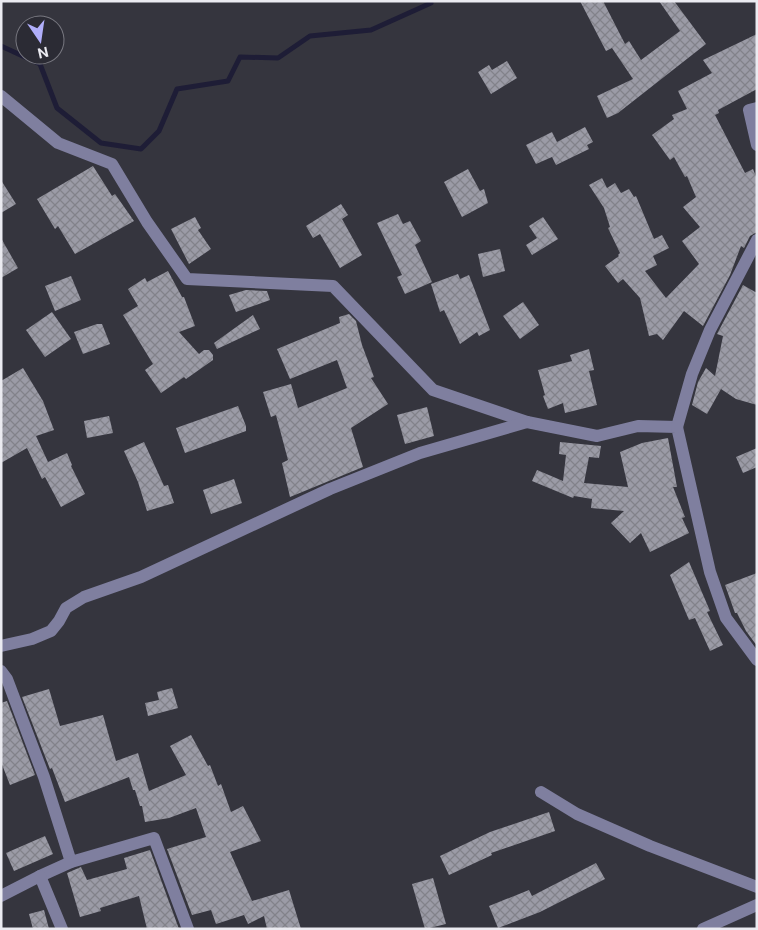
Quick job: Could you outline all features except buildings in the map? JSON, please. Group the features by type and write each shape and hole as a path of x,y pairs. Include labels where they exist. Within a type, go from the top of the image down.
{"street":[{"path":"1,96 58,143 112,164 147,222 187,279 333,286 433,390 526,422 597,436 638,426 677,428"},
{"path":"757,108 749,110 757,145"},
{"path":"757,240 706,339 692,374 677,428 710,572 726,618 757,660"},
{"path":"1,646 32,639 51,631 66,608 84,597 141,577 330,489 420,453 526,422"},
{"path":"1,671 7,679 44,777 71,862"},
{"path":"541,792 577,814 650,846 757,887"},
{"path":"1,896 71,862 154,838 188,929"},
{"path":"40,876 62,929"},
{"path":"703,929 755,910"}],"waterway":[{"path":"1,46 40,64 57,108 101,143 141,149 159,131 177,89 228,81 240,57 278,58 310,36 371,30 431,3"}]}
